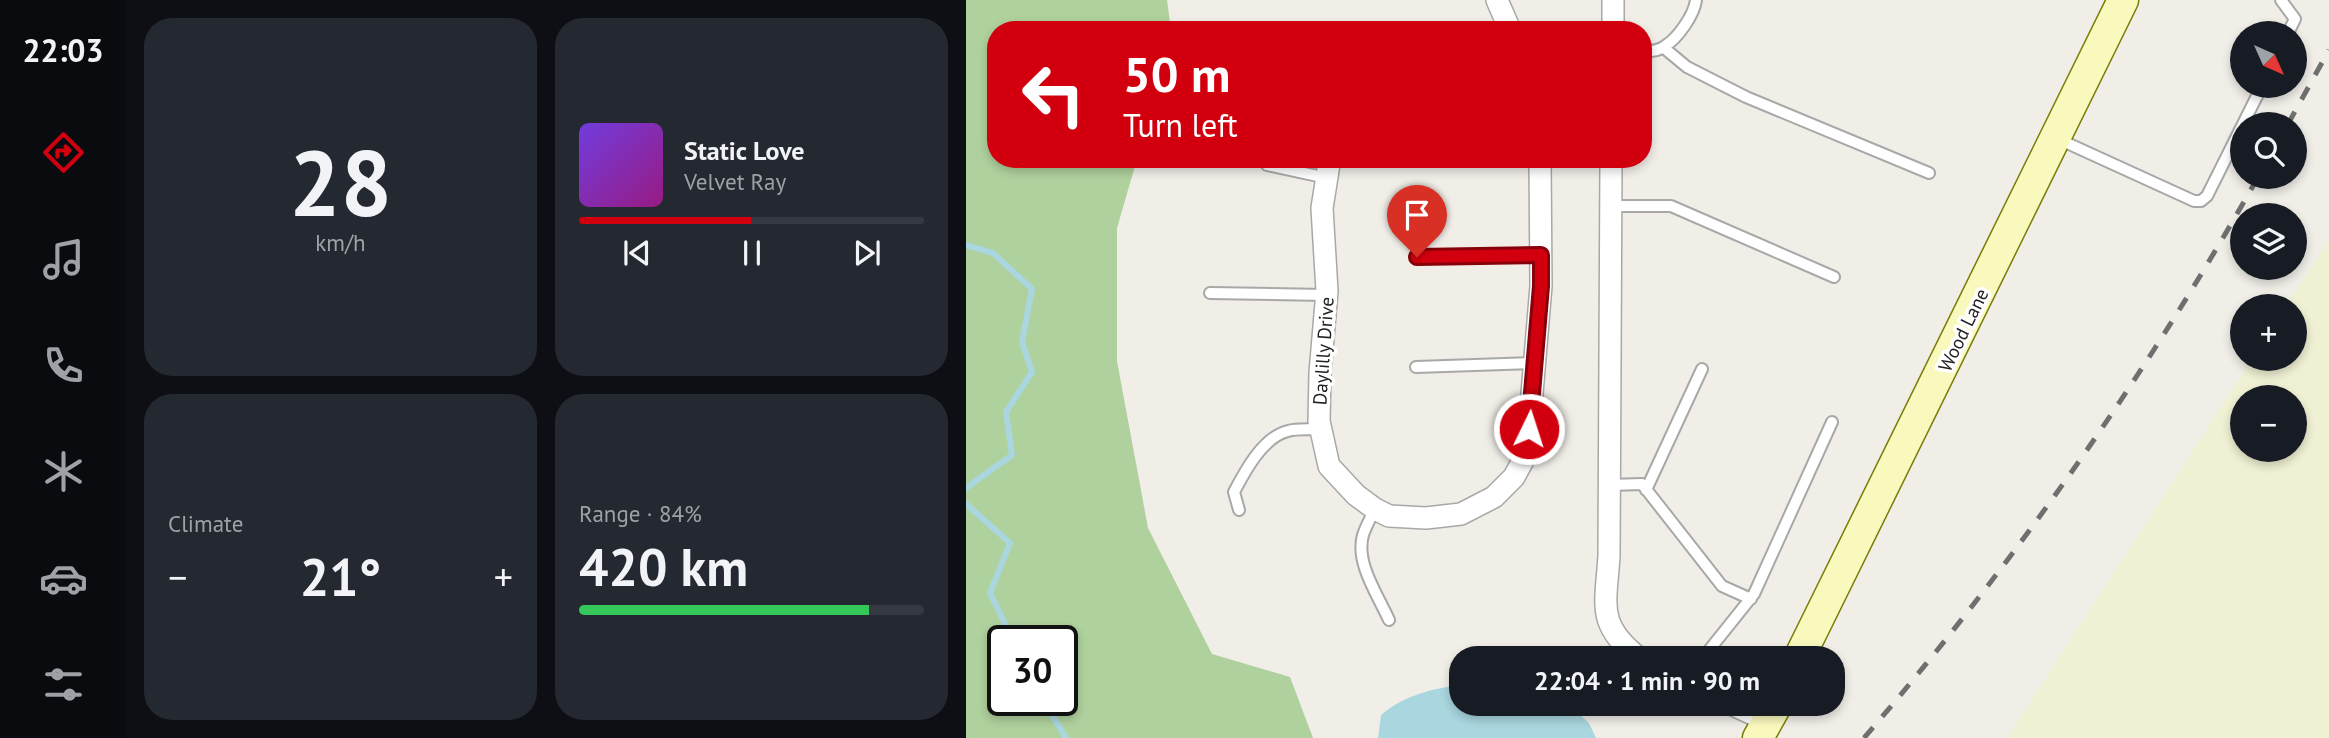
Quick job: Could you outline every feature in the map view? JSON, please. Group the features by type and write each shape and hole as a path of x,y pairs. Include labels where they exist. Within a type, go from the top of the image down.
{"street":[{"path":"1497,0 1506,21"},
{"path":"1612,21 1613,0"},
{"name":"Wood Lane","path":"1806,646 2123,0"},
{"name":"Daylilly Drive","path":"1330,169 1322,208 1327,295 1319,421 1329,466 1356,495 1375,509 1389,516 1426,518 1461,514 1494,497 1514,477 1528,453 1541,286 1540,168"},
{"path":"1611,168 1606,608 1609,625 1623,646"}],"lane":[{"path":"1652,50 1664,48 1675,36 1695,8 1696,0"},
{"path":"2281,0 2294,21"},
{"path":"1664,48 1687,67 1746,97 1929,173"},
{"path":"2056,138 2194,201 2201,201 2207,196 2230,149"},
{"path":"1610,206 1671,206 1834,277"},
{"path":"1417,257 1541,255"},
{"path":"1210,293 1327,295"},
{"path":"1416,367 1534,363"},
{"path":"1646,490 1702,369"},
{"path":"1712,646 1751,598 1832,422"},
{"path":"1239,510 1234,492 1244,472 1269,440 1287,431 1321,429"},
{"path":"1609,485 1642,484 1723,586 1751,598"},
{"path":"1375,509 1363,535 1362,561 1389,620"}],"green space":[{"path":"966,0 1167,0 1170,21 987,21 987,168 1134,168 1117,228 1117,361 1148,528 1212,654 1290,677 1313,738 966,738"},
{"path":"2329,240 2329,738 2007,738 2230,393 2230,462 2307,462 2307,385 2235,385 2244,371 2307,371 2307,294 2294,294 2303,280 2307,280 2307,274"}],"water":[{"path":"1449,687 1449,716 1581,716 1589,723 1596,738 1378,738 1381,715 1397,704 1432,690"}],"waterway":[{"path":"966,245 993,253 1032,289 1022,342 1032,372 1006,412 1012,455 966,488"},
{"path":"966,504 1010,543 990,593 1006,625"},
{"path":"1053,716 1066,738"}],"railway":[{"path":"2295,112 2329,50"},
{"path":"1864,738 1973,605 2075,467 2170,324 2251,189"}],"route":[{"path":"1417,257 1541,255 1541,286 1529,429"}]}
